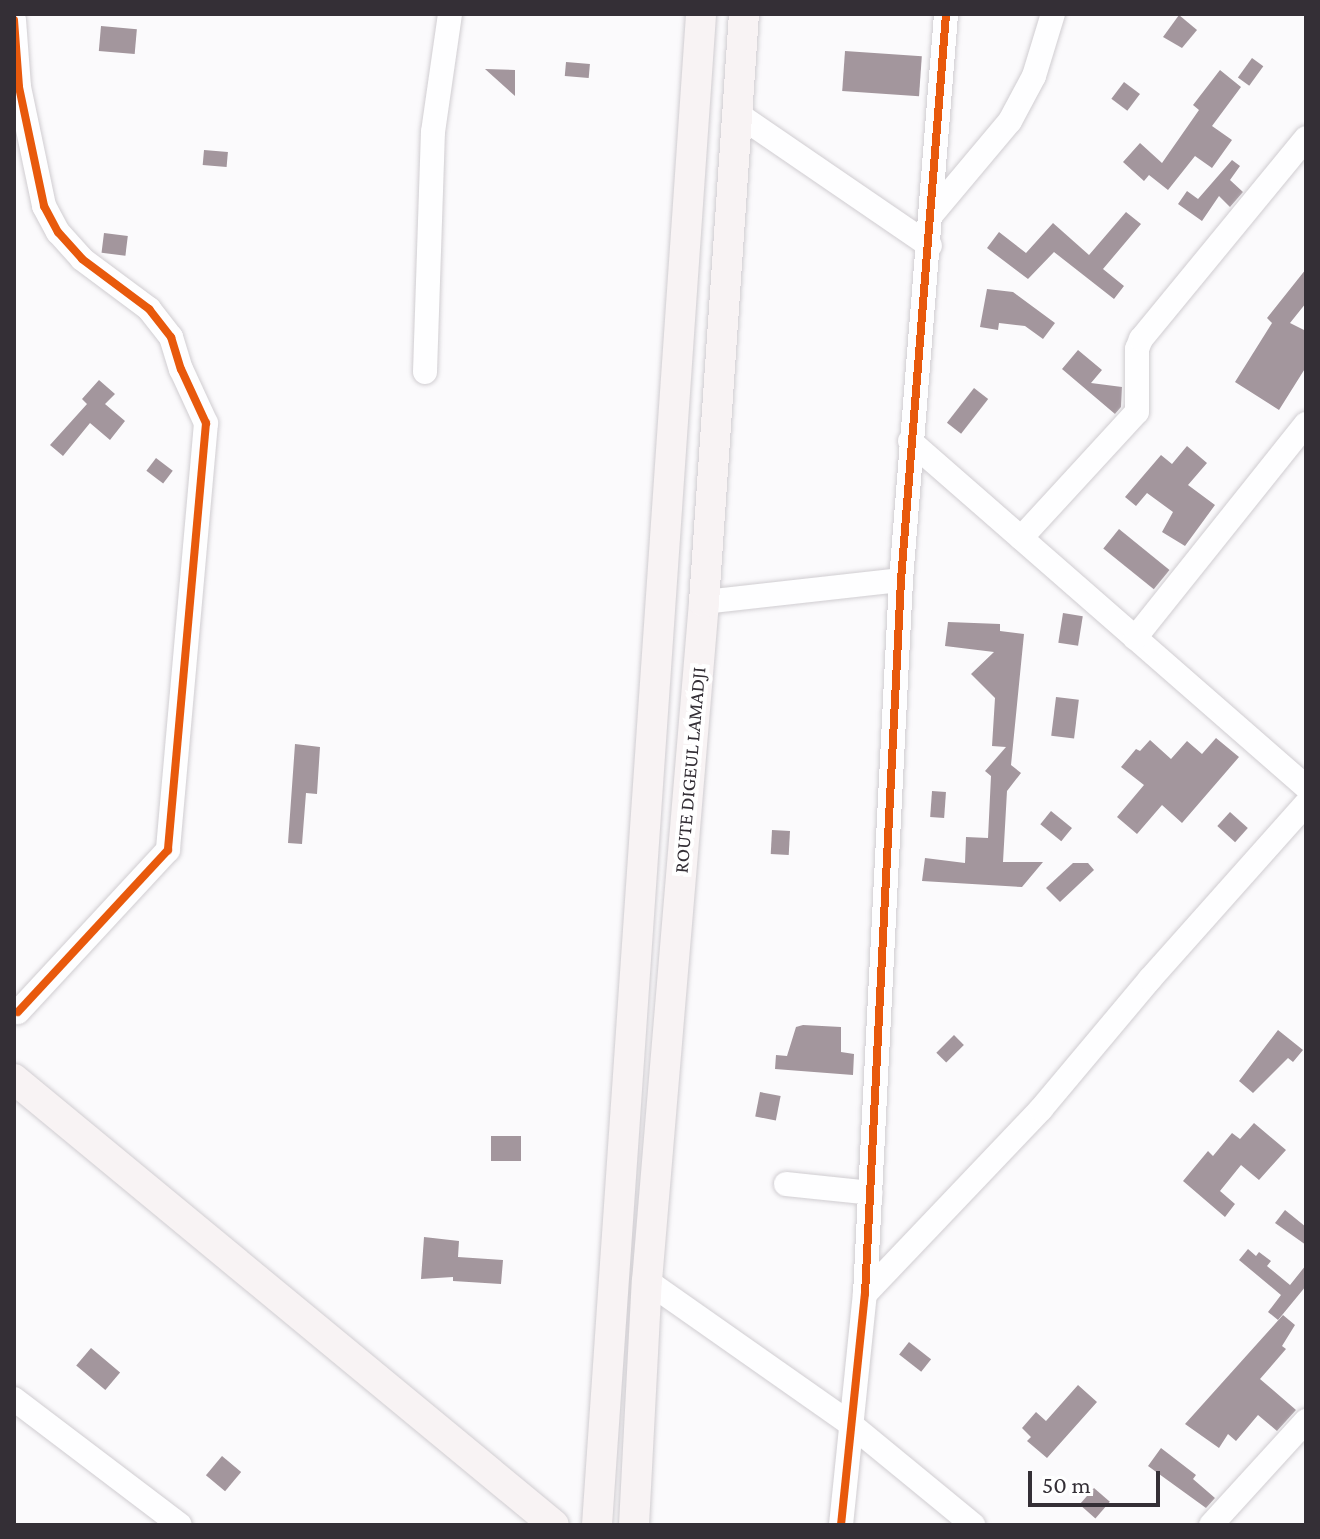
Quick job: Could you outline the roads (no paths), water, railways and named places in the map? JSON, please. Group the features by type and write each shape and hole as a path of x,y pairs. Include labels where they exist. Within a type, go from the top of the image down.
{"main road":[{"name":"ROUTE DIGEUL LAMADJI","path":"597,1525 701,14"},
{"name":"ROUTE DIGEUL LAMADJI","path":"634,1525 647,1281 704,602 744,14"},
{"path":"14,1079 554,1525"}],"street":[{"path":"425,372 433,132 450,14"},
{"path":"841,1525 849,1423 865,1294 901,580 910,441 930,246 946,14"},
{"path":"932,214 1010,121 1034,76 1053,14"},
{"path":"14,20 19,87 44,206 58,232 82,259 149,309 171,337 181,369 206,423 168,850 18,1012"},
{"path":"736,113 930,246"},
{"path":"1021,538 1137,412 1137,349 1141,339 1306,138"},
{"path":"1135,638 1306,424"},
{"path":"910,441 1306,787"},
{"path":"704,602 901,580"},
{"path":"865,1294 1041,1109 1150,979 1306,804"},
{"path":"786,1184 871,1193"},
{"path":"647,1281 849,1423 973,1525"},
{"path":"14,1399 180,1525"},
{"path":"1211,1525 1306,1421"}]}
